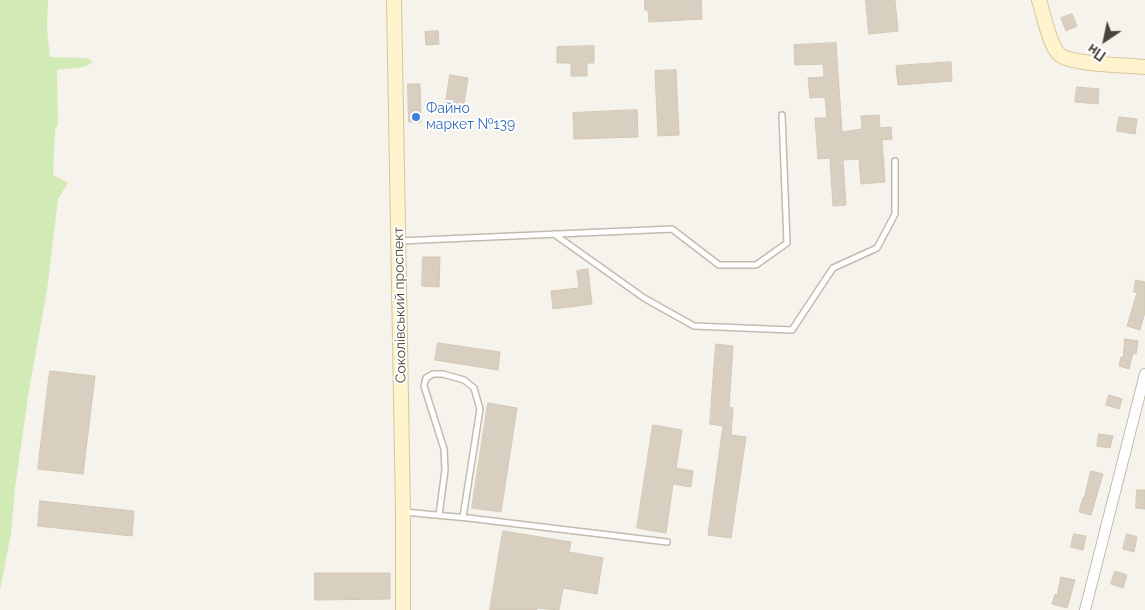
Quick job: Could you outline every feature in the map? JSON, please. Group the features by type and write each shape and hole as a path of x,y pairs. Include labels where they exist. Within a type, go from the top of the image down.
{"street":[{"name":"Соколівський проспект","path":"394,0 403,610"},
{"path":"1039,0 1049,36 1058,54 1072,61 1145,67"},
{"path":"1085,610 1145,374"}],"lane":[{"path":"398,241 672,229 719,265 756,265 787,243 782,115"},
{"path":"554,234 644,298 694,326 792,330 834,268 877,248 895,214 895,161"},
{"path":"439,515 445,470 444,449 424,386 426,378 433,374 443,374 464,380 474,388 480,409 463,517"},
{"path":"403,512 463,517 667,542"}],"green space":[{"path":"0,0 48,0 47,29 50,57 87,58 93,62 84,67 57,70 58,125 55,129 53,175 68,183 58,199 47,290 29,390 15,488 11,533 0,591"}],"building":[{"path":"645,0 701,0 702,19 649,22 648,10 645,10"},
{"path":"866,0 895,0 898,31 869,34"},
{"path":"1072,14 1077,26 1066,31 1061,18"},
{"path":"438,31 439,44 426,45 425,32"},
{"path":"836,43 842,132 862,129 861,116 879,115 880,128 891,127 892,139 882,140 885,182 861,184 859,159 843,160 846,205 833,206 830,158 818,159 815,118 827,118 825,97 810,98 808,78 824,77 823,64 795,65 794,45"},
{"path":"594,46 594,63 587,63 587,76 571,76 571,63 557,63 557,47"},
{"path":"951,62 952,81 898,85 896,66"},
{"path":"676,70 679,135 658,136 655,71"},
{"path":"450,75 468,78 463,110 445,108"},
{"path":"408,84 420,84 421,122 409,122"},
{"path":"1077,87 1099,89 1098,104 1075,102"},
{"path":"637,110 638,137 574,139 573,113"},
{"path":"1119,117 1137,119 1135,134 1117,131"},
{"path":"423,257 440,257 439,287 422,286"},
{"path":"588,269 592,304 553,309 551,291 579,288 577,271"},
{"path":"1136,280 1145,282 1145,312 1140,330 1127,326 1137,293 1134,292"},
{"path":"1125,339 1138,341 1136,354 1133,353 1129,369 1119,366 1121,357 1123,357"},
{"path":"438,343 500,352 498,370 435,360"},
{"path":"716,344 733,346 729,407 733,408 731,435 746,437 731,538 708,535 723,426 710,424"},
{"path":"50,371 95,376 83,474 38,469"},
{"path":"1109,395 1122,399 1119,409 1106,405"},
{"path":"488,403 517,408 501,512 472,508"},
{"path":"653,425 682,430 676,468 693,471 691,487 673,484 666,533 637,528"},
{"path":"1099,434 1113,436 1110,448 1097,446"},
{"path":"1091,471 1103,474 1091,515 1079,512"},
{"path":"1137,490 1145,490 1145,509 1136,508"},
{"path":"40,501 134,511 132,536 38,526"},
{"path":"503,531 571,542 569,552 603,558 597,594 563,588 559,610 537,608 537,610 490,610"},
{"path":"1074,534 1086,536 1083,550 1071,547"},
{"path":"1127,534 1137,537 1134,552 1123,549"},
{"path":"1115,571 1127,575 1123,588 1111,584"},
{"path":"315,573 390,573 390,599 315,600"},
{"path":"1061,577 1075,580 1067,608 1052,604 1055,594 1057,595"}],"place":[{"name":"Файно маркет №139","path":"416,117"}]}
